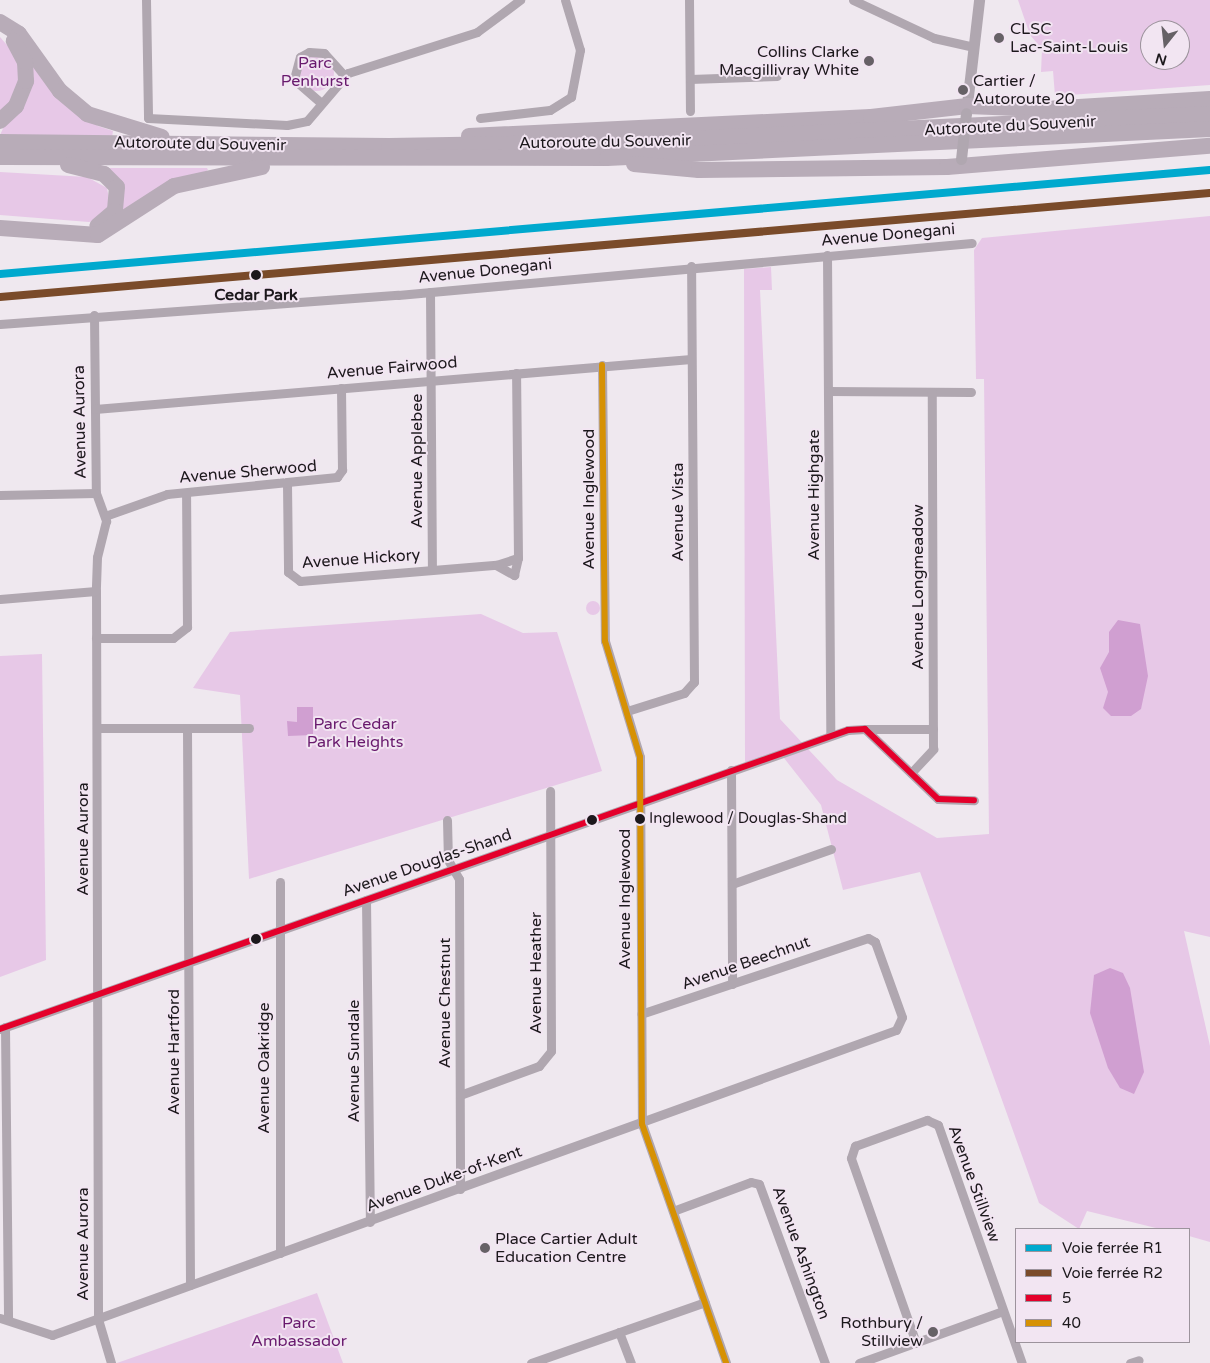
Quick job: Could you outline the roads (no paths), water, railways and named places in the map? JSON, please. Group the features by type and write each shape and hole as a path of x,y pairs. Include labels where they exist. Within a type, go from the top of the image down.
{"highway":[{"path":"0,22 20,34 60,91 86,114 122,128 197,144"},
{"path":"0,32 18,46 26,69 19,100 0,121"},
{"path":"389,146 495,133 871,117 966,109 1046,109 1210,98"},
{"name":"Autoroute du Souvenir","path":"0,142 389,146 715,139 1210,114"},
{"name":"Autoroute du Souvenir","path":"0,157 296,160 607,158 1210,129"},
{"path":"607,158 665,170 961,163 1210,146"},
{"path":"0,220 89,227 106,222 117,207 117,187 108,176 27,157"},
{"path":"0,228 98,235 174,186 296,160"}],"street":[{"path":"146,0 148,118 287,125 309,119 320,102 344,75 477,32 520,0"},
{"path":"480,118 550,110 570,97 578,76 578,34 565,0"},
{"path":"689,0 690,111"},
{"path":"853,0 868,3 938,40 974,46"},
{"path":"961,163 979,0"},
{"path":"320,102 296,83 297,60 309,52 321,52 344,75"},
{"path":"690,79 777,76"},
{"name":"Avenue Donegani","path":"0,324 94,315 430,292 691,266 972,243"},
{"name":"Avenue Highgate","path":"827,255 830,735"},
{"name":"Avenue Vista","path":"627,711 684,693 694,682 691,266"},
{"name":"Avenue Applebee","path":"430,292 432,569"},
{"name":"Avenue Aurora","path":"94,315 96,493 105,516 96,591 98,1319 112,1363"},
{"name":"Avenue Fairwood","path":"95,409 691,358"},
{"name":"Avenue Inglewood","path":"602,365 605,639 640,757 642,1124 726,1363"},
{"path":"516,373 518,558"},
{"name":"Avenue Sherwood","path":"105,516 152,497 331,480 342,470 342,388"},
{"path":"828,391 971,392"},
{"name":"Avenue Longmeadow","path":"911,773 932,749 932,392"},
{"name":"Avenue Hickory","path":"287,484 288,572 300,581 496,565 518,558"},
{"path":"0,495 96,493"},
{"path":"96,638 173,638 187,627 186,493"},
{"name":"Avenue Hickory","path":"496,565 514,575 518,558"},
{"path":"0,599 96,591"},
{"path":"97,728 249,728"},
{"name":"Avenue Hartford","path":"187,729 190,1285"},
{"path":"865,729 938,799 974,800"},
{"name":"Avenue Douglas-Shand","path":"2,1028 550,836 830,735 865,729 933,729"},
{"path":"731,770 732,984"},
{"name":"Avenue Heather","path":"460,1094 539,1066 551,1051 550,791"},
{"name":"Avenue Chestnut","path":"448,820 448,860 459,879 460,1189"},
{"path":"732,884 831,849"},
{"name":"Avenue Oakridge","path":"280,882 280,1253"},
{"name":"Avenue Sundale","path":"366,900 370,1222"},
{"name":"Avenue Beechnut","path":"641,1014 860,938 875,942 902,1017 896,1030"},
{"path":"2,1028 4,1318"},
{"name":"Avenue Duke-of-Kent","path":"4,1318 52,1335 642,1124 896,1030"},
{"name":"Avenue Stillview","path":"916,1343 851,1158 855,1146 927,1120 938,1125 1015,1343"},
{"name":"Avenue Ashington","path":"673,1211 751,1182 759,1184 825,1363"},
{"path":"531,1363 705,1302"},
{"path":"859,1363 1004,1311"},
{"path":"620,1332 631,1363"},
{"name":"Avenue Stillview","path":"1015,1343 1022,1363"},
{"path":"1130,1363 1139,1360"}],"rail line":[{"name":"R1","path":"0,274 1210,170"},
{"name":"R2","path":"0,297 1210,193"}],"place":[{"name":"CLSC Lac-Saint-Louis","path":"999,38"},
{"name":"Collins Clarke Macgillivray White","path":"869,61"},
{"name":"Cartier / Autoroute 20","path":"963,90"},
{"name":"Cedar Park","path":"256,275"},
{"name":"Inglewood / Douglas-Shand","path":"640,819"},
{"name":"Place Cartier Adult Education Centre","path":"485,1248"},
{"name":"Rothbury / Stillview","path":"933,1332"}],"park label":[{"name":"Parc Penhurst","path":"315,72"},
{"name":"Parc Cedar Park Heights","path":"355,733"},
{"name":"Parc Ambassador","path":"299,1332"}]}
